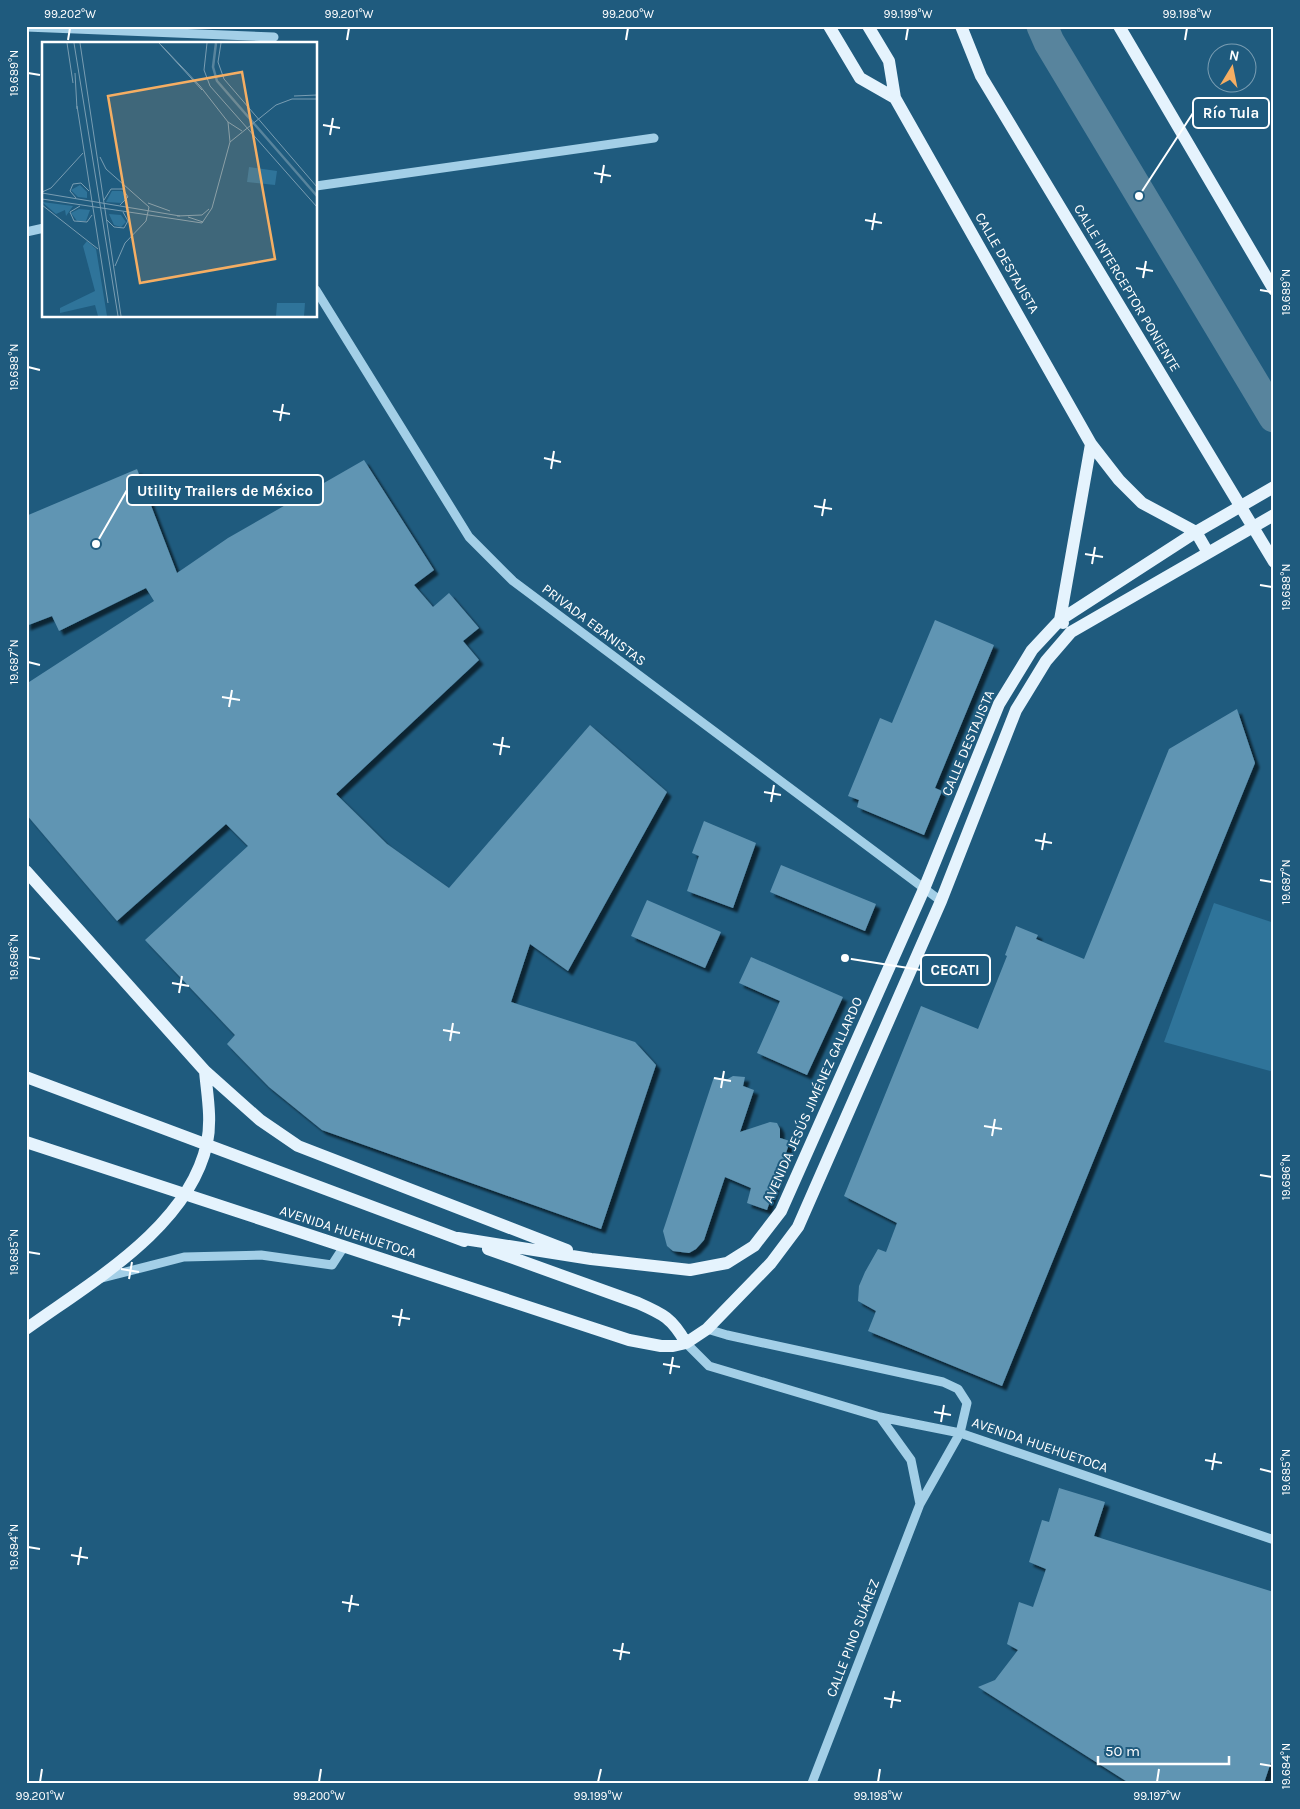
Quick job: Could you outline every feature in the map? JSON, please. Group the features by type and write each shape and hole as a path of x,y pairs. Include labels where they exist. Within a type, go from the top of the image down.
{"main road":[{"path":"829,26 860,78 895,98"},
{"name":"CALLE DESTAJISTA","path":"868,26 889,61 895,98 1091,444 1119,480 1142,503 1196,532 1208,551"},
{"name":"CALLE INTERCEPTOR PONIENTE","path":"961,26 981,76 1242,506 1252,528 1274,562"},
{"path":"1119,26 1274,290"},
{"path":"1071,632 1060,620 1091,444"},
{"path":"1196,532 1274,487"},
{"path":"26,1077 646,1306 661,1313 676,1325 686,1343 707,1329 771,1263 798,1227 941,901 1016,710 1046,661 1071,632 1271,516"},
{"name":"CALLE DESTAJISTA","path":"924,889 999,704 1032,650 1060,620 1196,532"},
{"path":"26,871 205,1071 260,1120 298,1146 590,1259"},
{"name":"AVENIDA JESÚS JIMÉNEZ GALLARDO","path":"590,1259 690,1270 727,1263 754,1246 781,1211 924,889"},
{"path":"26,1329 151,1236 187,1194 207,1143 209,1110 205,1071"},
{"name":"AVENIDA HUEHUETOCA","path":"26,1142 187,1194 343,1248 630,1340 661,1346 686,1343"},
{"path":"458,1238 590,1259"}],"street":[{"path":"26,26 274,37"},
{"path":"318,186 654,138"},
{"path":"26,232 42,228"},
{"name":"PRIVADA EBANISTAS","path":"318,293 469,537 513,581 941,901"},
{"path":"94,1280 184,1257 261,1255 332,1265 343,1248"},
{"name":"CALLE PINO SUÁREZ","path":"707,1329 942,1382 958,1389 967,1403 960,1433 920,1504 812,1783"},
{"name":"AVENIDA HUEHUETOCA","path":"686,1343 709,1366 880,1416 960,1433 1274,1540"},
{"path":"880,1416 911,1460 920,1504"}],"shaded area":[{"path":"1214,903 1274,923 1274,1072 1164,1042"}],"building":[{"path":"364,460 434,570 414,585 433,607 449,593 479,628 463,641 479,660 336,794 387,844 449,888 590,725 667,792 568,971 530,944 511,1002 635,1042 656,1065 601,1229 322,1130 269,1087 227,1044 235,1035 145,940 248,846 226,824 117,921 26,814 26,684 154,601 146,588 59,631 52,616 26,626 26,516 137,469 177,573 228,538"},
{"path":"935,620 994,645 935,788 942,791 924,835 857,807 859,800 848,796 880,718 892,723"},
{"path":"1237,709 1255,763 1002,1386 868,1331 876,1311 858,1301 859,1286 878,1249 886,1252 897,1223 844,1196 921,1006 978,1029 1007,956 1005,955 1016,926 1038,935 1036,939 1084,959 1169,749"},
{"path":"704,821 756,843 733,908 687,891 699,856 692,853"},
{"path":"781,865 876,904 865,931 770,892"},
{"path":"647,900 721,932 705,968 631,936"},
{"path":"751,957 843,997 807,1075 757,1053 780,1001 739,983"},
{"path":"733,1076 745,1077 743,1086 754,1090 740,1132 770,1122 777,1123 780,1129 780,1138 790,1141 767,1210 747,1203 751,1188 725,1177 704,1240 696,1249 689,1253 673,1251 667,1246 663,1231 714,1077 726,1080"},
{"path":"1059,1488 1105,1502 1094,1536 1274,1592 1274,1753 1264,1783 1129,1783 978,1687 995,1680 1018,1650 1007,1644 1019,1602 1033,1607 1046,1569 1029,1562 1042,1520 1049,1522"}],"waterway":[{"path":"1042,26 1049,42 1274,417"}],"place":[{"name":"Río Tula","path":"1139,196"},
{"name":"Utility Trailers de México","path":"96,544"},
{"name":"CECATI","path":"845,958"}]}
